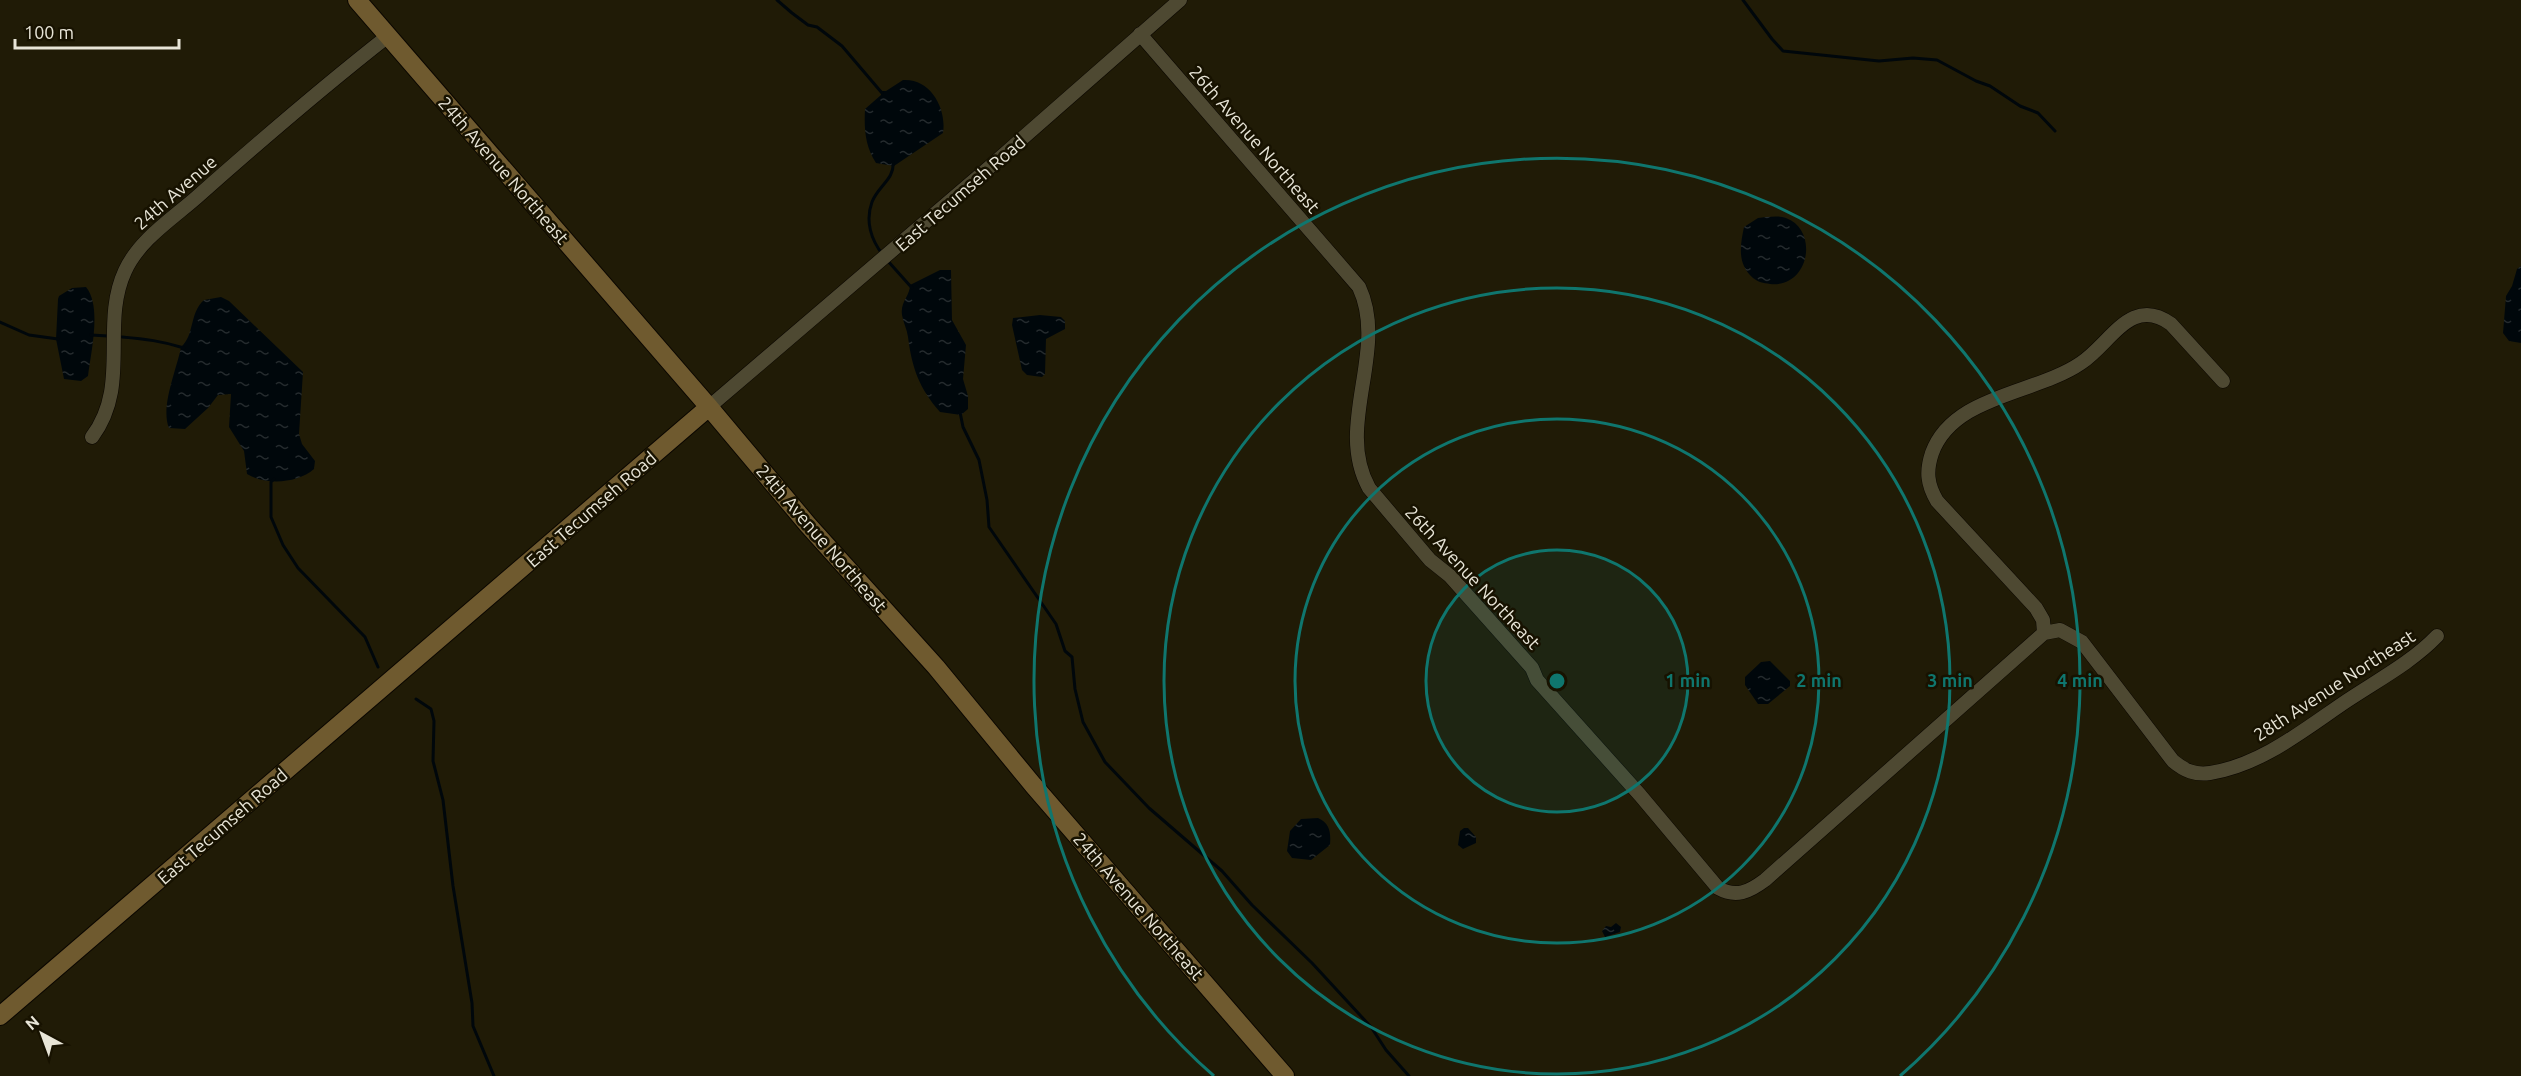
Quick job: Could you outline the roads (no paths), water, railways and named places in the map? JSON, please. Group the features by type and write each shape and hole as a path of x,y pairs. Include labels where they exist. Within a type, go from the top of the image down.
{"street":[{"name":"24th Avenue Northeast","path":"357,0 709,407 812,530 936,667 1034,785 1285,1076"},
{"name":"East Tecumseh Road","path":"0,1016 889,254 1180,0"},
{"name":"26th Avenue Northeast","path":"1140,34 1360,289 1369,328 1357,433 1357,455 1362,476 1369,488 1430,560 1450,576 1532,668 1537,680 1640,795 1709,881 1718,888 1726,893 1744,892 1765,880 2044,633"},
{"name":"24th Avenue","path":"93,437 110,407 119,290 124,272 135,253 231,166 388,36"},
{"path":"2044,633 2043,620 2036,608 1937,501 1932,491 1927,468 1935,445 1944,431 1959,417 1976,407 2070,371 2093,355 2129,318 2140,315 2164,319 2171,324 2223,381"},
{"name":"28th Avenue Northeast","path":"2044,633 2060,630 2075,636 2103,668 2173,761 2190,773 2209,773 2259,757 2301,732 2404,663 2427,647 2437,636"}],"water":[{"path":"903,80 921,84 935,96 944,123 943,133 894,166 876,163 866,137 865,109 881,95 881,91 886,91"},
{"path":"1776,216 1786,218 1796,224 1803,234 1806,245 1801,268 1794,277 1784,283 1770,284 1759,281 1753,278 1744,267 1741,248 1744,227 1758,218"},
{"path":"2521,266 2521,343 2509,341 2503,333 2506,296 2517,269"},
{"path":"940,270 951,270 952,320 966,345 963,379 968,396 968,409 961,415 940,412 927,395 914,368 902,315 902,306 910,285"},
{"path":"86,287 91,295 94,317 88,376 81,381 64,379 56,339 58,299 72,288"},
{"path":"221,297 229,301 303,372 299,434 302,444 315,461 314,469 299,478 272,481 254,478 247,474 244,451 229,427 231,394 218,395 208,408 185,429 169,428 168,399 181,347 188,336 199,305 204,300"},
{"path":"1040,315 1061,317 1065,321 1065,329 1046,339 1045,374 1042,377 1027,375 1022,370 1012,325 1013,318"},
{"path":"1770,661 1790,681 1790,686 1768,704 1758,704 1745,685 1745,677 1761,662"},
{"path":"1318,818 1329,829 1330,845 1311,860 1292,858 1287,851 1290,831 1301,819"},
{"path":"1468,828 1476,837 1476,843 1463,849 1458,845 1460,831"},
{"path":"1616,923 1621,927 1620,932 1605,937 1602,931 1606,926 1611,927"}],"waterway":[{"path":"777,0 808,25 817,27 842,46 882,93"},
{"path":"1743,0 1783,51 1879,61 1913,58 1937,60 1990,86 2020,106 2038,113 2055,131"},
{"path":"883,255 872,237 869,216 872,202 889,178 893,162"},
{"path":"887,260 912,288"},
{"path":"0,322 29,335 58,339"},
{"path":"91,335 108,336"},
{"path":"122,337 184,348"},
{"path":"960,412 963,427 979,460 987,500 989,527 1056,624 1065,651 1072,657 1075,689 1083,722 1105,762 1149,808 1222,871 1252,905 1312,963 1371,1027 1386,1050 1409,1076"},
{"path":"274,479 271,482 271,517 283,545 298,568 365,637 378,667"},
{"path":"416,699 431,709 434,721 433,761 443,800 453,886 472,1003 473,1026 494,1076"}]}
